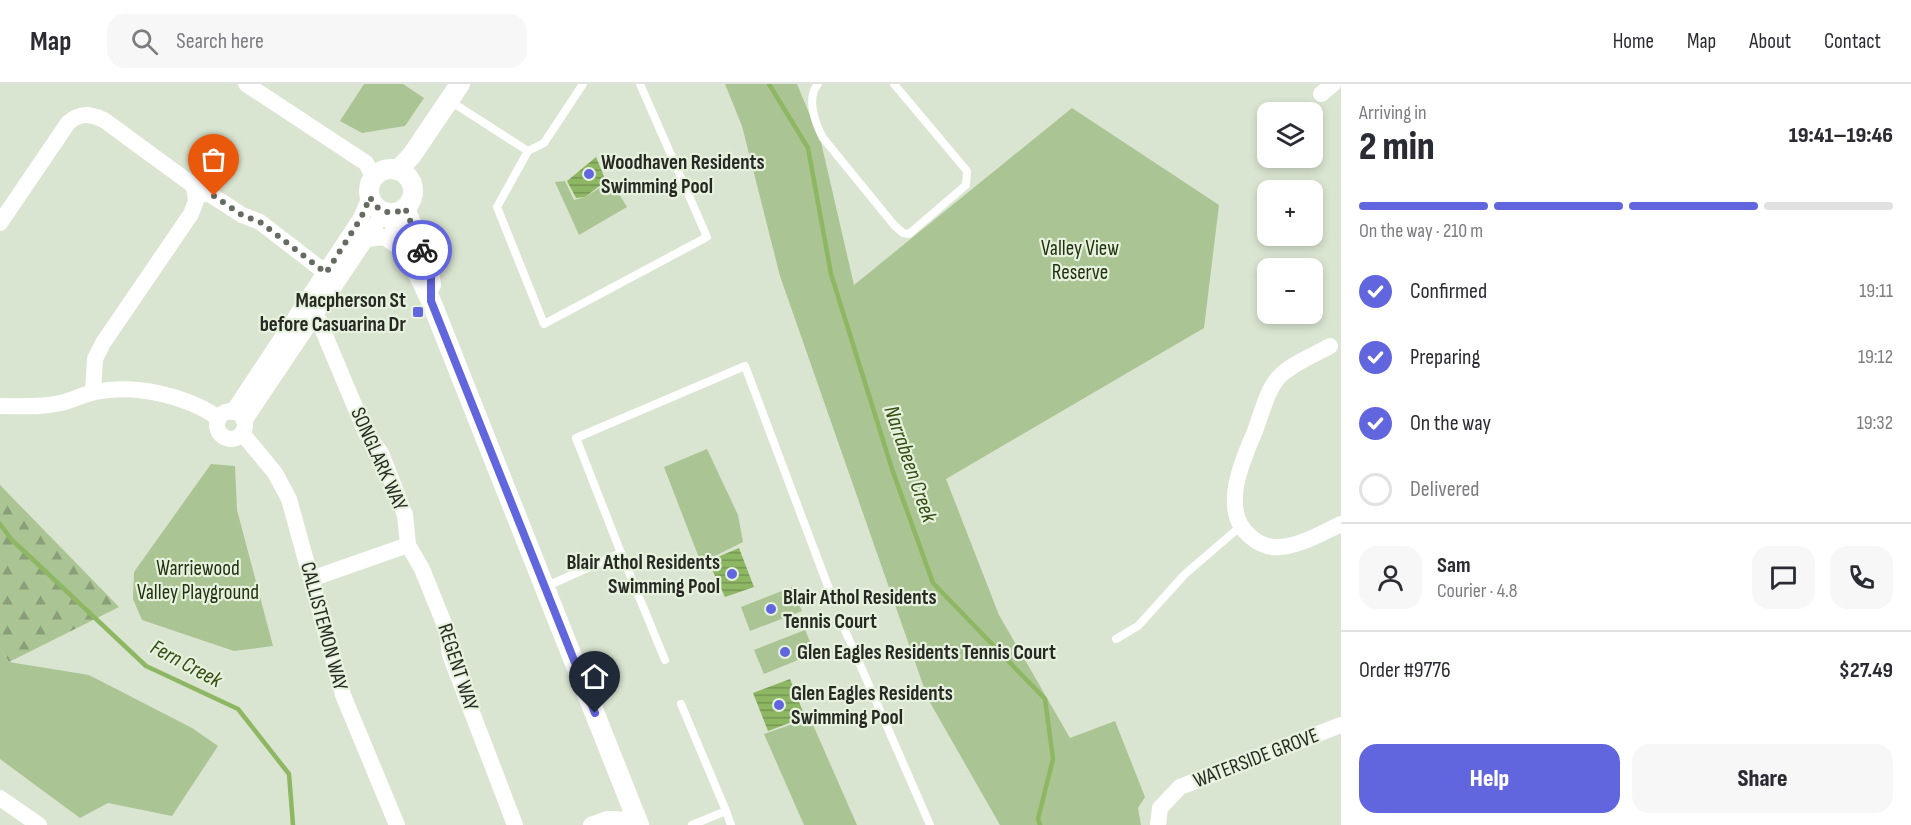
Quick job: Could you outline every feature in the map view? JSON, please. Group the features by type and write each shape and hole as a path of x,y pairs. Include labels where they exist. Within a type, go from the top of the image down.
{"street":[{"path":"246,84 366,163 374,178"},
{"path":"398,170 412,155 455,92"},
{"path":"0,223 68,123 80,115 94,116 104,120 188,179 195,191 196,201 191,214 103,343 93,369 93,392"},
{"path":"234,421 361,218 387,208 410,203 414,190 409,177 398,170 385,170 370,184 387,208 431,277 431,301"},
{"path":"195,191 211,195 242,215 260,222 326,273"},
{"path":"234,421 315,314 387,208"},
{"path":"387,208 431,301 638,823 607,819 591,825"},
{"path":"366,239 384,237 407,252"},
{"name":"SONGLARK WAY","path":"315,314 366,434 381,453 405,514 408,545"},
{"path":"1330,346 1278,377 1252,438 1236,488 1234,508 1241,526 1256,541 1275,547 1296,543 1341,525"},
{"path":"0,406 28,407 60,403 93,392 135,390 177,398 234,421"},
{"name":"CALLISTEMON WAY","path":"234,421 275,472 289,500 343,696 397,825"},
{"path":"311,579 408,545"},
{"name":"REGENT WAY","path":"408,545 422,569 447,631 450,655 515,825"},
{"name":"WATERSIDE GROVE","path":"1158,825 1160,808 1180,787 1341,725"},
{"path":"0,798 39,825"}],"lane":[{"path":"584,84 544,143 528,151 497,207 544,324 707,237 640,84"},
{"path":"818,84 813,94 813,113 815,124 823,138 894,225 903,233 909,234 966,185 968,178 967,171 894,84"},
{"path":"455,92 528,151"},
{"path":"665,660 576,438 745,366 832,597"},
{"path":"1116,639 1138,626 1185,574 1241,526"},
{"path":"544,587 621,553"},
{"path":"844,628 930,825"},
{"path":"681,704 731,825"},
{"path":"692,825 726,811"}],"green space":[{"path":"364,84 403,84 424,98 405,126 362,133 340,121"},
{"name":"Valley View Reserve","path":"725,84 797,84 821,142 854,285 1072,108 1219,205 1204,328 946,479 999,615 1070,738 1115,721 1145,797 1138,808 1141,825 1000,825 928,699 780,276 742,126"},
{"path":"565,181 574,200 585,197 611,181 627,207 579,235 555,182"},
{"path":"707,449 738,515 743,542 701,563 664,467"},
{"name":"Warriewood Valley Playground","path":"211,464 235,466 237,510 273,646 234,651 142,620 133,599 134,572"},
{"path":"0,485 119,607 9,662 0,648"},
{"name":"Blair Athol Residents Tennis Court","path":"792,587 802,611 750,631 741,607"},
{"name":"Glen Eagles Residents Tennis Court","path":"805,630 815,653 764,674 754,650"},
{"path":"0,648 9,662 89,675 192,728 218,746 172,816 108,803 80,818 0,759"},
{"path":"810,718 857,825 804,825 764,734"}],"shaded area":[{"name":"Woodhaven Residents Swimming Pool","path":"596,157 606,181 585,197 576,198 567,181"},
{"name":"Blair Athol Residents Swimming Pool","path":"739,548 754,587 725,597 708,561"},
{"name":"Glen Eagles Residents Swimming Pool","path":"790,679 805,717 768,731 753,693"}],"waterway":[{"name":"Narrabeen Creek","path":"769,84 808,148 831,274 892,469 933,583 1045,699 1053,759 1038,819 1040,825"},
{"name":"Fern Creek","path":"0,524 11,539 146,666 238,709 289,774 293,825"}],"way so far":[{"path":"214,196 242,215 260,222 326,273 361,218 370,197 373,203 384,212 395,213 405,208 422,250"}],"place":[{"name":"Woodhaven Residents Swimming Pool","path":"589,174"},
{"name":"Macpherson St before Casuarina Dr","path":"418,312"},
{"name":"Blair Athol Residents Swimming Pool","path":"732,574"},
{"name":"Blair Athol Residents Tennis Court","path":"771,609"},
{"name":"Glen Eagles Residents Tennis Court","path":"785,652"},
{"name":"Glen Eagles Residents Swimming Pool","path":"779,705"}],"route":[{"path":"422,250 431,277 431,301 595,713"}]}
